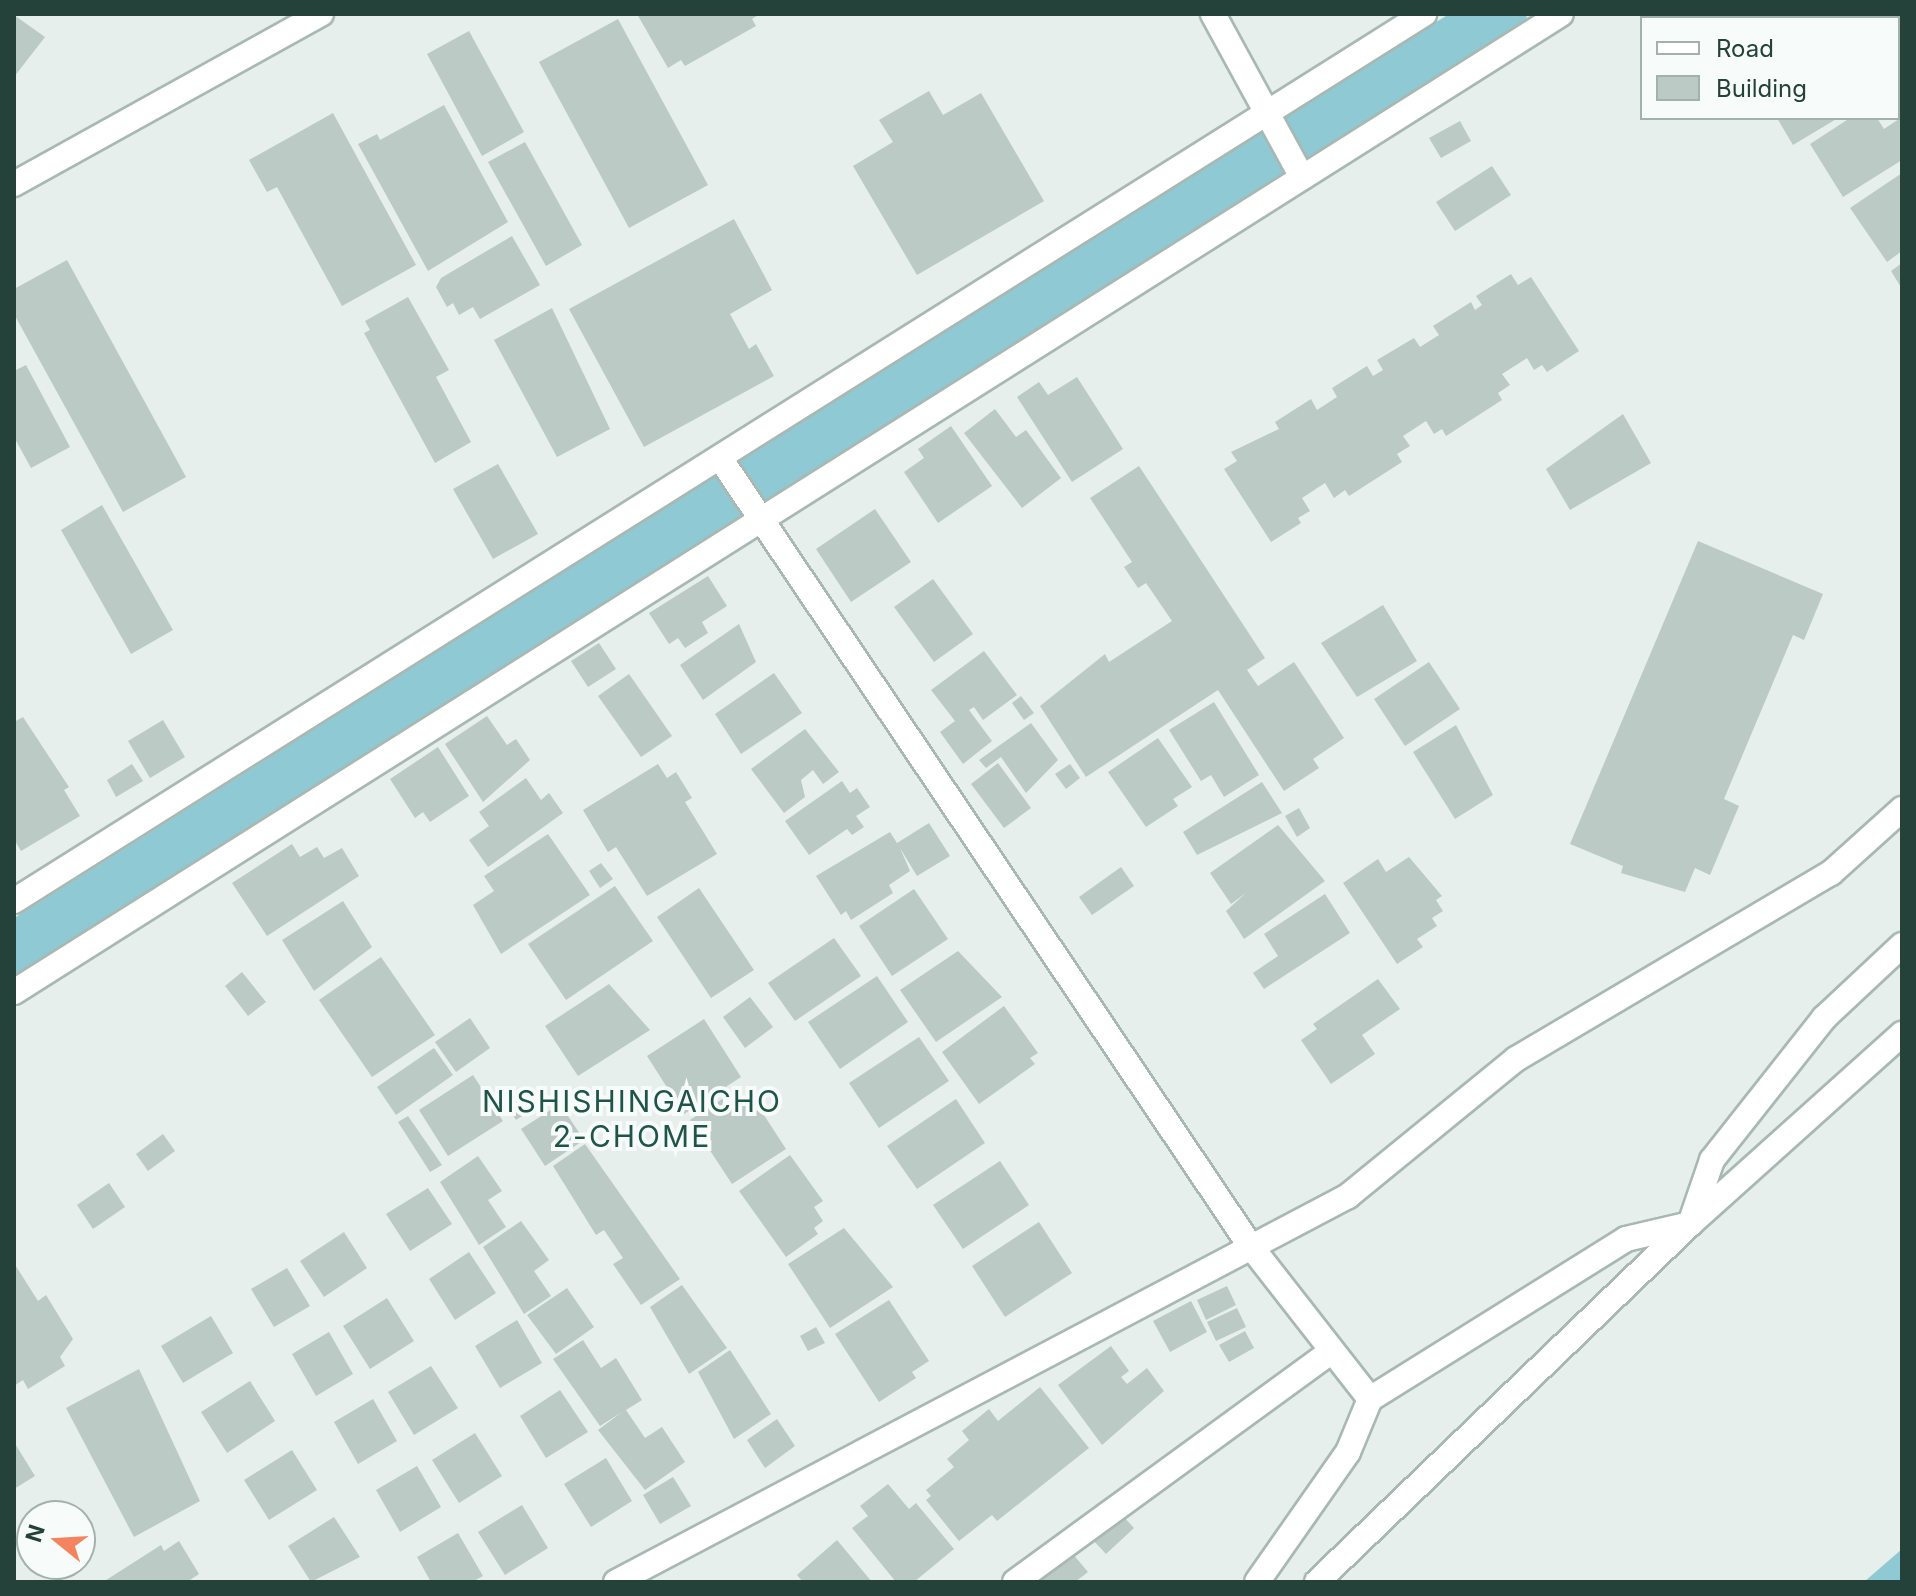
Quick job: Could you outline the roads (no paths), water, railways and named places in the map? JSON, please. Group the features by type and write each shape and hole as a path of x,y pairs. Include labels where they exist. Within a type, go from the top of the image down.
{"street":[{"path":"14,184 321,14"},
{"path":"1213,14 1300,173"},
{"path":"14,901 725,466 1266,113 1424,14"},
{"path":"14,992 756,514 1300,173 1561,14"},
{"path":"725,466 1249,1244 1330,1352 1370,1399"},
{"path":"616,1582 1249,1244 1348,1196 1516,1059 1831,873 1902,809"},
{"path":"1690,1224 1712,1160 1824,1018 1902,945"},
{"path":"1317,1582 1690,1224 1902,1034"},
{"path":"1257,1582 1348,1452 1370,1399 1626,1239 1690,1224"},
{"path":"1015,1582 1330,1352"}],"water":[{"path":"1902,1549 1902,1582 1864,1582"}],"waterway":[{"path":"14,950 1500,14"}],"district":[{"name":"NISHISHINGAICHO 2-CHOME","path":"632,1118"}]}
